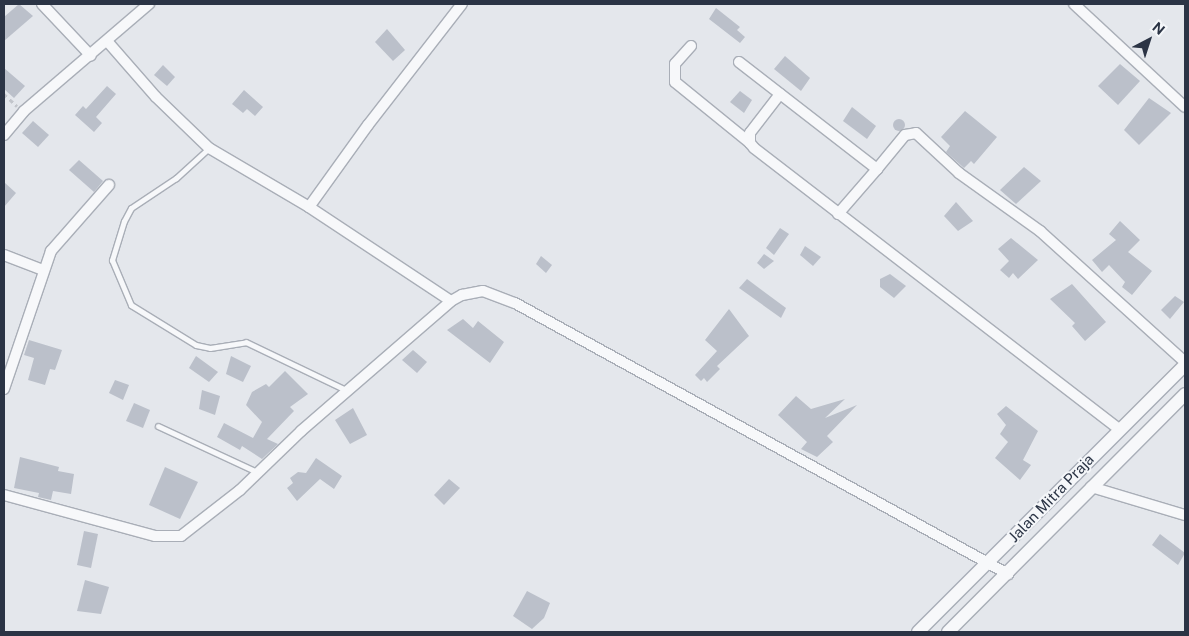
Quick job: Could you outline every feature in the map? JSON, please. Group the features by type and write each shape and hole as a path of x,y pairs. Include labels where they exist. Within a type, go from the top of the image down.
{"street":[{"path":"42,4 91,56"},
{"path":"4,136 24,111 91,56 149,4"},
{"path":"309,207 368,125 462,4"},
{"path":"1074,4 1185,107"},
{"path":"107,41 156,97 209,148 309,207 451,301"},
{"path":"690,46 675,64 675,82 838,214 1119,429"},
{"path":"739,62 877,169"},
{"path":"750,143 754,127 780,94"},
{"path":"838,214 905,135 916,133 959,173 1040,231 1185,363"},
{"path":"4,389 42,270 60,238 109,185"},
{"path":"4,256 42,270"},
{"path":"4,495 156,536 173,537 189,531 451,301 467,293 483,291 515,303 1008,574"},
{"name":"Jalan Mitra Praja","path":"918,632 1185,363"},
{"name":"Jalan Mitra Praja","path":"948,632 1008,574 1185,394"},
{"path":"1092,487 1185,515"}],"lane":[{"path":"209,148 176,178 131,208 124,220 112,260 131,305 196,345 210,348 246,342 348,391"},
{"path":"158,426 257,472"}],"path":[{"path":"4,94 24,111"}],"building":[{"path":"19,4 33,16 4,41 4,17"},
{"path":"716,8 740,27 737,30 745,37 740,43 709,19"},
{"path":"387,29 405,50 393,61 375,42"},
{"path":"785,56 810,78 801,91 774,69"},
{"path":"1120,64 1140,81 1118,105 1098,86"},
{"path":"163,65 175,77 167,86 154,75"},
{"path":"4,68 25,86 14,98 4,89"},
{"path":"107,86 116,94 96,117 102,123 94,132 75,115 83,106 86,109"},
{"path":"244,90 263,107 255,116 247,109 243,113 232,104"},
{"path":"740,91 752,100 744,113 730,102"},
{"path":"1149,98 1171,113 1139,145 1124,130"},
{"path":"852,107 876,126 867,139 843,121"},
{"path":"965,111 997,137 974,164 971,161 964,168 946,152 950,146 941,137"},
{"path":"897,119 901,119 905,125 901,131 897,131 893,127 893,123"},
{"path":"33,121 49,135 38,147 22,133"},
{"path":"79,160 103,181 94,192 69,170"},
{"path":"1024,167 1041,181 1016,204 1000,190"},
{"path":"4,182 16,193 4,207"},
{"path":"956,202 973,221 958,231 944,216"},
{"path":"1120,221 1140,240 1128,252 1152,271 1132,295 1122,287 1125,282 1109,265 1102,272 1092,260 1116,240 1109,234"},
{"path":"780,228 789,234 774,255 766,248"},
{"path":"1011,238 1038,260 1018,279 1013,273 1009,278 1000,270 1009,261 998,249"},
{"path":"805,246 821,257 813,266 800,255"},
{"path":"764,254 774,261 764,269 757,263"},
{"path":"541,256 552,265 546,273 536,264"},
{"path":"890,274 906,286 894,298 880,287 880,279"},
{"path":"747,279 786,308 781,318 739,288"},
{"path":"1072,284 1106,322 1085,341 1072,326 1075,323 1050,299"},
{"path":"1175,296 1184,302 1170,319 1161,310"},
{"path":"729,309 749,336 717,366 720,369 707,382 704,378 701,381 695,375 717,351 705,340"},
{"path":"463,319 473,328 478,321 504,342 490,363 447,330"},
{"path":"29,340 62,350 55,370 50,369 45,385 28,380 34,358 24,355"},
{"path":"413,350 427,362 417,373 402,360"},
{"path":"196,356 218,372 209,382 189,368"},
{"path":"231,356 251,366 243,382 226,374"},
{"path":"285,371 308,394 290,407 294,411 267,439 278,444 262,459 242,446 240,450 217,437 224,423 253,438 262,422 246,405 252,392 266,384 269,387"},
{"path":"115,380 129,385 123,400 109,393"},
{"path":"202,390 220,396 215,415 199,409"},
{"path":"796,396 811,409 845,399 825,418 857,405 827,436 833,442 817,457 801,449 807,442 778,415"},
{"path":"134,403 150,410 143,428 126,421"},
{"path":"1006,406 1038,431 1023,460 1031,465 1020,480 995,458 1008,442 1000,434 1006,425 997,414"},
{"path":"353,408 367,435 350,444 335,420"},
{"path":"20,457 59,467 58,471 74,474 71,494 53,491 51,500 38,497 39,493 14,488"},
{"path":"316,458 342,476 334,489 320,479 297,501 287,488 293,483 290,478 298,472 306,473"},
{"path":"165,467 198,482 180,519 149,505"},
{"path":"449,479 460,488 444,505 434,495"},
{"path":"84,531 98,534 91,568 77,565"},
{"path":"1160,534 1185,553 1178,565 1152,545"},
{"path":"85,580 109,587 101,614 77,611"},
{"path":"527,591 550,603 544,618 532,629 513,616"}]}
